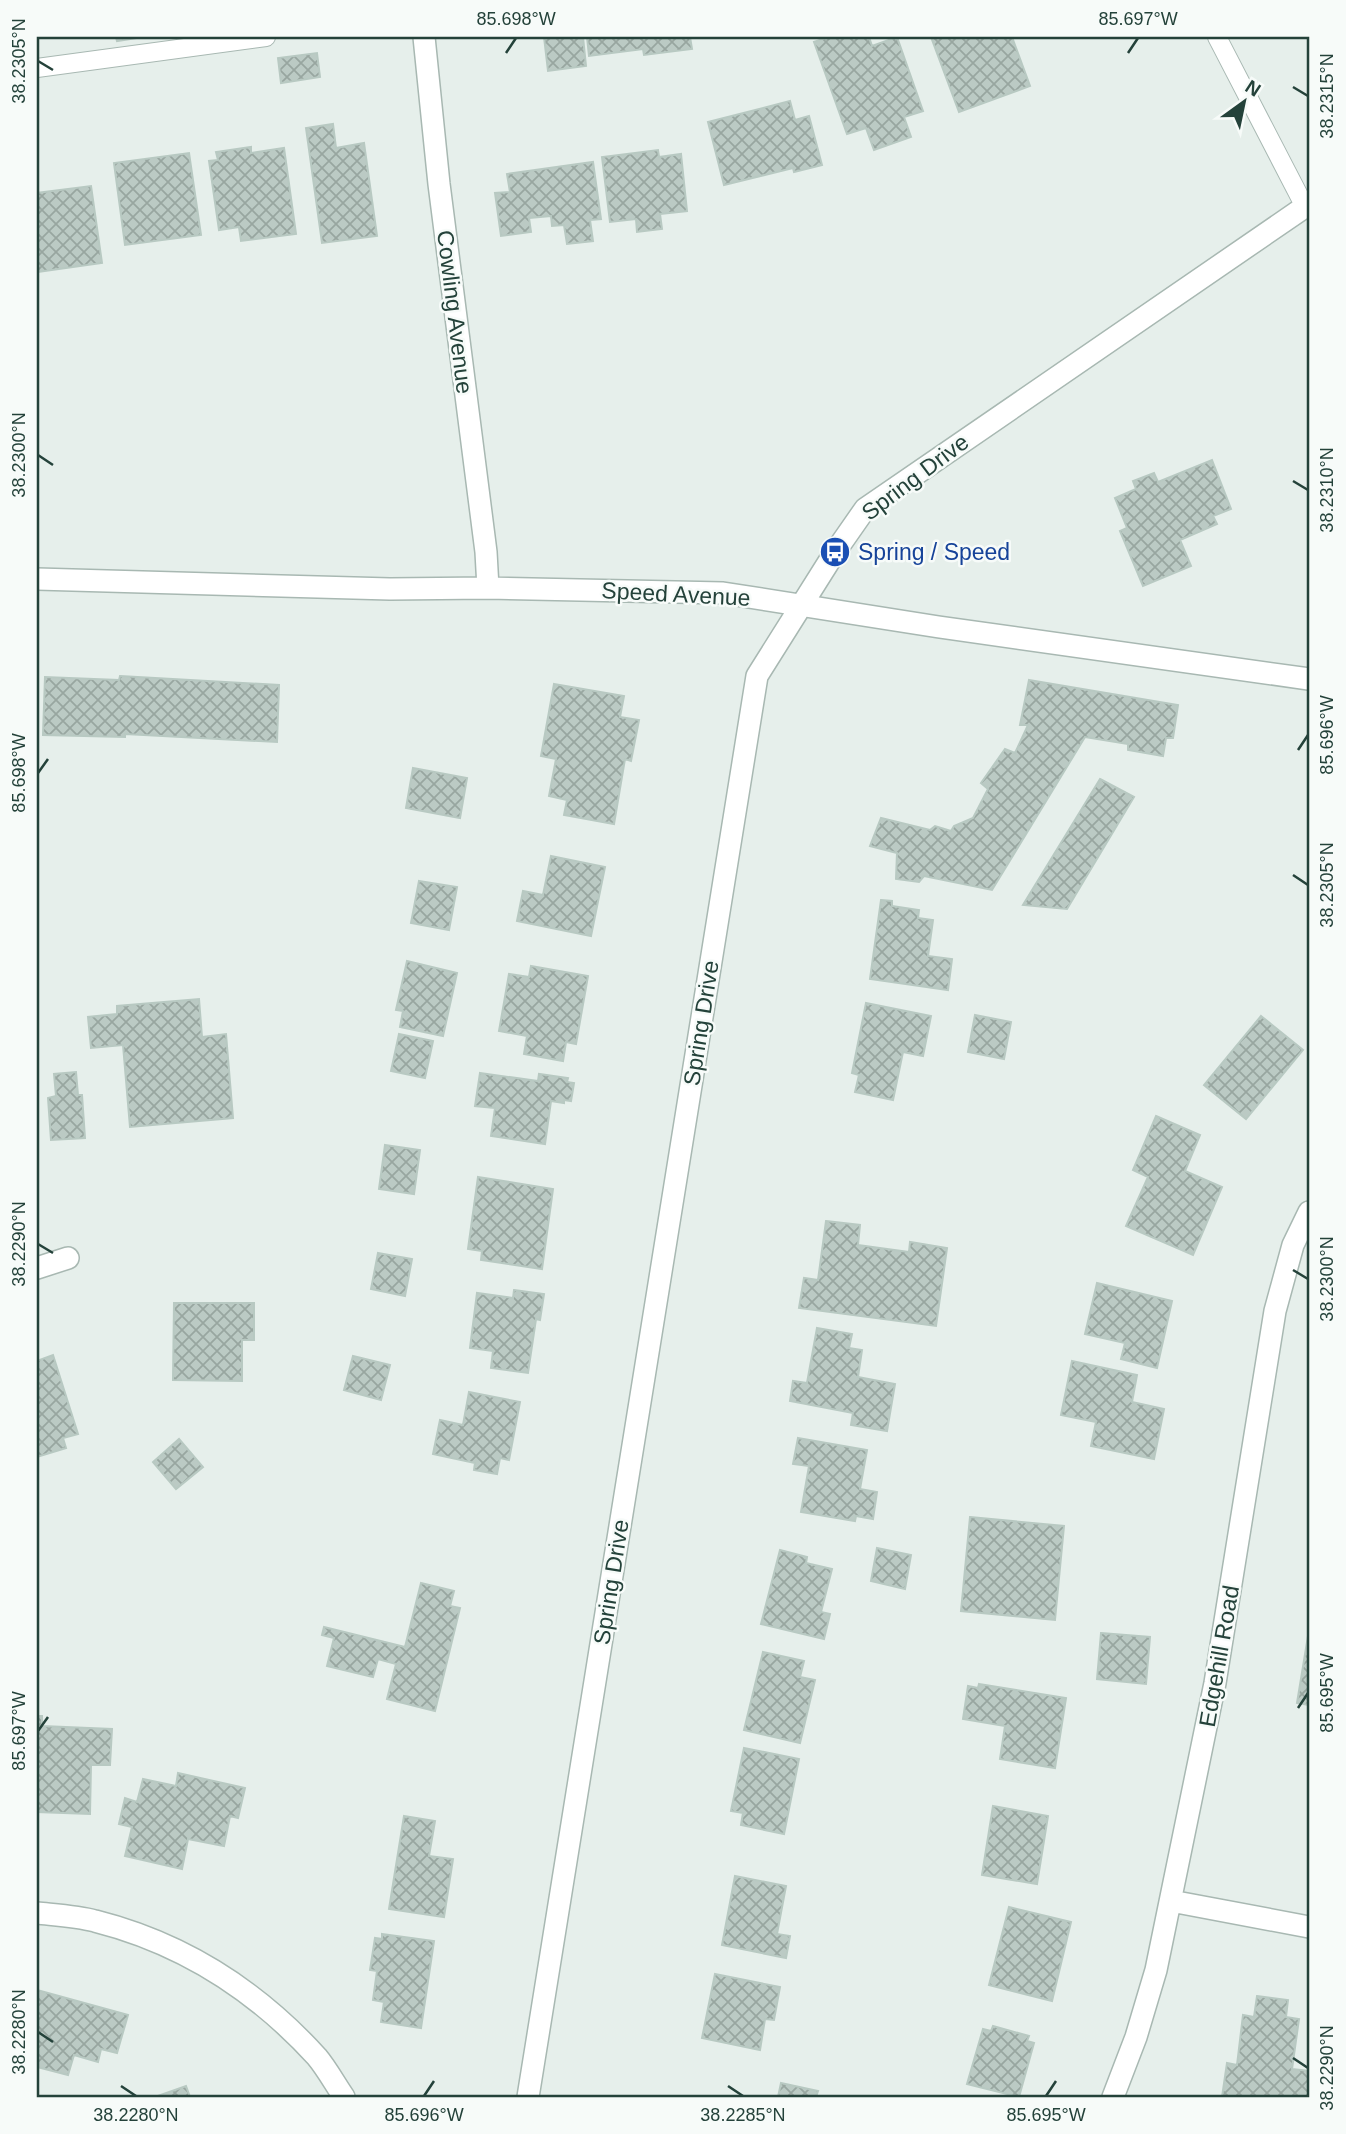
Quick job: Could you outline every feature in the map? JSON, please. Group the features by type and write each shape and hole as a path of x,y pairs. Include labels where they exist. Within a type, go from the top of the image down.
{"street":[{"name":"Cowling Avenue","path":"424,37 439,184 486,552 488,588"},
{"name":"Spring Drive","path":"528,2097 757,677 865,509 1307,206"},
{"name":"Speed Avenue","path":"37,579 390,589 488,588 723,593 1309,680"},
{"name":"Edgehill Road","path":"1113,2097 1140,2024 1156,1970 1215,1683 1275,1311 1293,1245 1309,1212"},
{"path":"37,1268 68,1258"},
{"path":"1171,1901 1309,1927"},
{"path":"37,1913 92,1920 136,1933 181,1952 225,1977 264,2006 318,2059 344,2097"}],"lane":[{"path":"37,68 266,37"},
{"path":"1217,37 1307,206"}],"building":[{"path":"116,37 143,37 117,41"},
{"path":"544,37 583,37 586,66 548,71"},
{"path":"587,37 690,37 692,49 644,55 643,49 589,56"},
{"path":"829,37 869,37 872,46 897,37 923,111 904,117 911,137 874,150 866,128 847,134 814,42"},
{"path":"931,37 1012,37 1030,86 959,112"},
{"path":"317,53 320,77 281,83 278,58"},
{"path":"790,101 795,120 809,116 822,165 794,172 793,168 724,185 708,122"},
{"path":"333,124 336,148 364,143 377,236 322,243 306,128"},
{"path":"251,147 251,153 284,148 296,234 241,241 239,227 219,230 209,161 218,160 216,152"},
{"path":"658,150 659,157 681,154 687,211 660,214 662,229 637,232 636,219 610,222 602,157"},
{"path":"189,153 201,235 125,245 114,163"},
{"path":"593,162 601,219 590,220 593,241 567,244 564,225 552,226 551,216 529,218 531,232 501,236 495,193 510,192 507,174"},
{"path":"91,186 102,263 37,272 37,193"},
{"path":"1212,460 1231,509 1213,516 1217,524 1180,540 1191,566 1143,586 1120,531 1127,528 1115,498 1136,489 1133,481 1154,473 1158,482"},
{"path":"120,676 279,685 277,742 125,734 125,737 43,735 45,677 119,680"},
{"path":"1029,680 1178,705 1173,738 1166,738 1163,756 1128,750 1128,744 1085,737 992,890 924,876 919,882 896,879 897,853 870,846 881,818 930,830 935,826 951,831 954,826 973,818 988,789 981,783 1005,749 1015,753 1028,725 1020,725"},
{"path":"554,684 624,696 620,717 639,720 631,761 625,759 614,824 564,815 567,800 549,796 556,759 541,756"},
{"path":"413,768 467,778 460,818 406,808"},
{"path":"1100,779 1134,797 1067,909 1023,905"},
{"path":"551,856 605,867 591,936 517,921 523,891 543,895"},
{"path":"419,881 457,887 449,930 411,923"},
{"path":"881,900 892,901 892,906 919,910 918,918 933,920 928,956 952,959 948,990 870,979"},
{"path":"407,961 457,973 443,1036 400,1027 403,1011 396,1010"},
{"path":"531,966 588,976 576,1044 566,1042 563,1061 524,1054 527,1036 499,1031 509,974 529,977"},
{"path":"199,999 202,1037 226,1034 233,1118 130,1127 123,1045 91,1048 88,1017 117,1014 117,1006"},
{"path":"866,1003 931,1016 923,1056 903,1052 893,1100 855,1092 859,1075 852,1073"},
{"path":"975,1015 1011,1022 1004,1059 968,1052"},
{"path":"1261,1016 1303,1050 1246,1119 1204,1085"},
{"path":"399,1034 433,1041 425,1078 391,1071"},
{"path":"76,1072 78,1095 82,1095 85,1138 51,1140 48,1098 56,1096 54,1074"},
{"path":"480,1073 538,1081 539,1074 568,1078 567,1082 574,1083 571,1101 551,1101 545,1144 491,1136 495,1108 475,1106"},
{"path":"1156,1116 1200,1135 1185,1171 1222,1187 1193,1255 1126,1226 1148,1177 1133,1170"},
{"path":"385,1145 420,1150 414,1194 379,1189"},
{"path":"478,1177 553,1189 542,1269 481,1260 482,1251 468,1249"},
{"path":"826,1221 860,1225 858,1245 909,1252 910,1242 947,1248 936,1326 799,1308 804,1278 818,1280"},
{"path":"378,1253 412,1259 405,1296 371,1289"},
{"path":"1097,1283 1172,1301 1157,1368 1121,1359 1125,1343 1085,1334"},
{"path":"514,1290 544,1294 540,1320 536,1319 528,1373 491,1368 493,1351 470,1348 477,1293 513,1298"},
{"path":"174,1303 254,1303 254,1340 242,1340 242,1381 173,1380"},
{"path":"817,1328 852,1334 849,1348 862,1350 858,1377 895,1384 887,1431 851,1425 853,1413 790,1401 793,1381 807,1383"},
{"path":"53,1355 78,1434 63,1438 66,1448 37,1457 37,1361"},
{"path":"353,1356 390,1365 381,1400 344,1390"},
{"path":"1072,1361 1137,1375 1132,1402 1164,1409 1154,1459 1091,1446 1096,1422 1061,1415"},
{"path":"469,1392 520,1402 509,1460 500,1458 497,1474 474,1470 475,1463 433,1454 440,1420 463,1425"},
{"path":"798,1438 867,1450 860,1489 877,1492 873,1519 856,1516 855,1521 801,1512 809,1466 793,1464"},
{"path":"179,1439 203,1467 176,1489 153,1462"},
{"path":"970,1517 1064,1526 1055,1620 961,1611"},
{"path":"877,1548 911,1555 905,1589 871,1581"},
{"path":"780,1550 807,1557 806,1563 832,1569 821,1612 830,1614 824,1639 761,1624"},
{"path":"421,1583 454,1591 450,1606 460,1608 435,1711 387,1699 396,1664 378,1659 373,1677 327,1666 334,1638 322,1635 324,1627 405,1647"},
{"path":"1309,1630 1309,1705 1297,1703"},
{"path":"1101,1633 1150,1637 1146,1684 1097,1679"},
{"path":"763,1652 804,1661 800,1677 815,1680 800,1743 744,1730"},
{"path":"979,1684 1066,1698 1055,1768 1000,1759 1005,1726 963,1719 968,1686 978,1688"},
{"path":"37,1716 42,1716 42,1726 112,1729 110,1765 91,1765 90,1814 37,1812"},
{"path":"744,1748 799,1759 784,1834 741,1825 743,1813 731,1811"},
{"path":"178,1773 245,1788 238,1818 230,1816 224,1846 188,1839 182,1869 125,1856 132,1827 119,1824 125,1798 137,1802 143,1779 176,1786"},
{"path":"993,1806 1048,1816 1037,1884 982,1875"},
{"path":"404,1816 435,1821 429,1856 453,1859 444,1917 389,1909"},
{"path":"735,1876 786,1886 777,1934 790,1936 786,1958 722,1945"},
{"path":"1009,1907 1071,1922 1052,2001 989,1985"},
{"path":"382,1934 434,1941 421,2028 381,2022 384,2002 373,2000 377,1971 370,1970 375,1938 382,1939"},
{"path":"715,1974 780,1987 774,2020 765,2019 760,2050 702,2038"},
{"path":"37,1990 128,2015 117,2053 101,2049 98,2062 74,2055 68,2075 37,2067"},
{"path":"1257,1996 1288,2000 1286,2017 1299,2019 1292,2069 1309,2071 1309,2097 1222,2097 1227,2063 1237,2065 1243,2015 1254,2017"},
{"path":"993,2026 1029,2036 1027,2041 1034,2043 1019,2097 967,2084 983,2029 991,2031"},
{"path":"781,2083 818,2091 816,2097 778,2097"},
{"path":"186,2086 190,2097 155,2097"}],"place":[{"name":"Spring / Speed","path":"835,552"}]}
